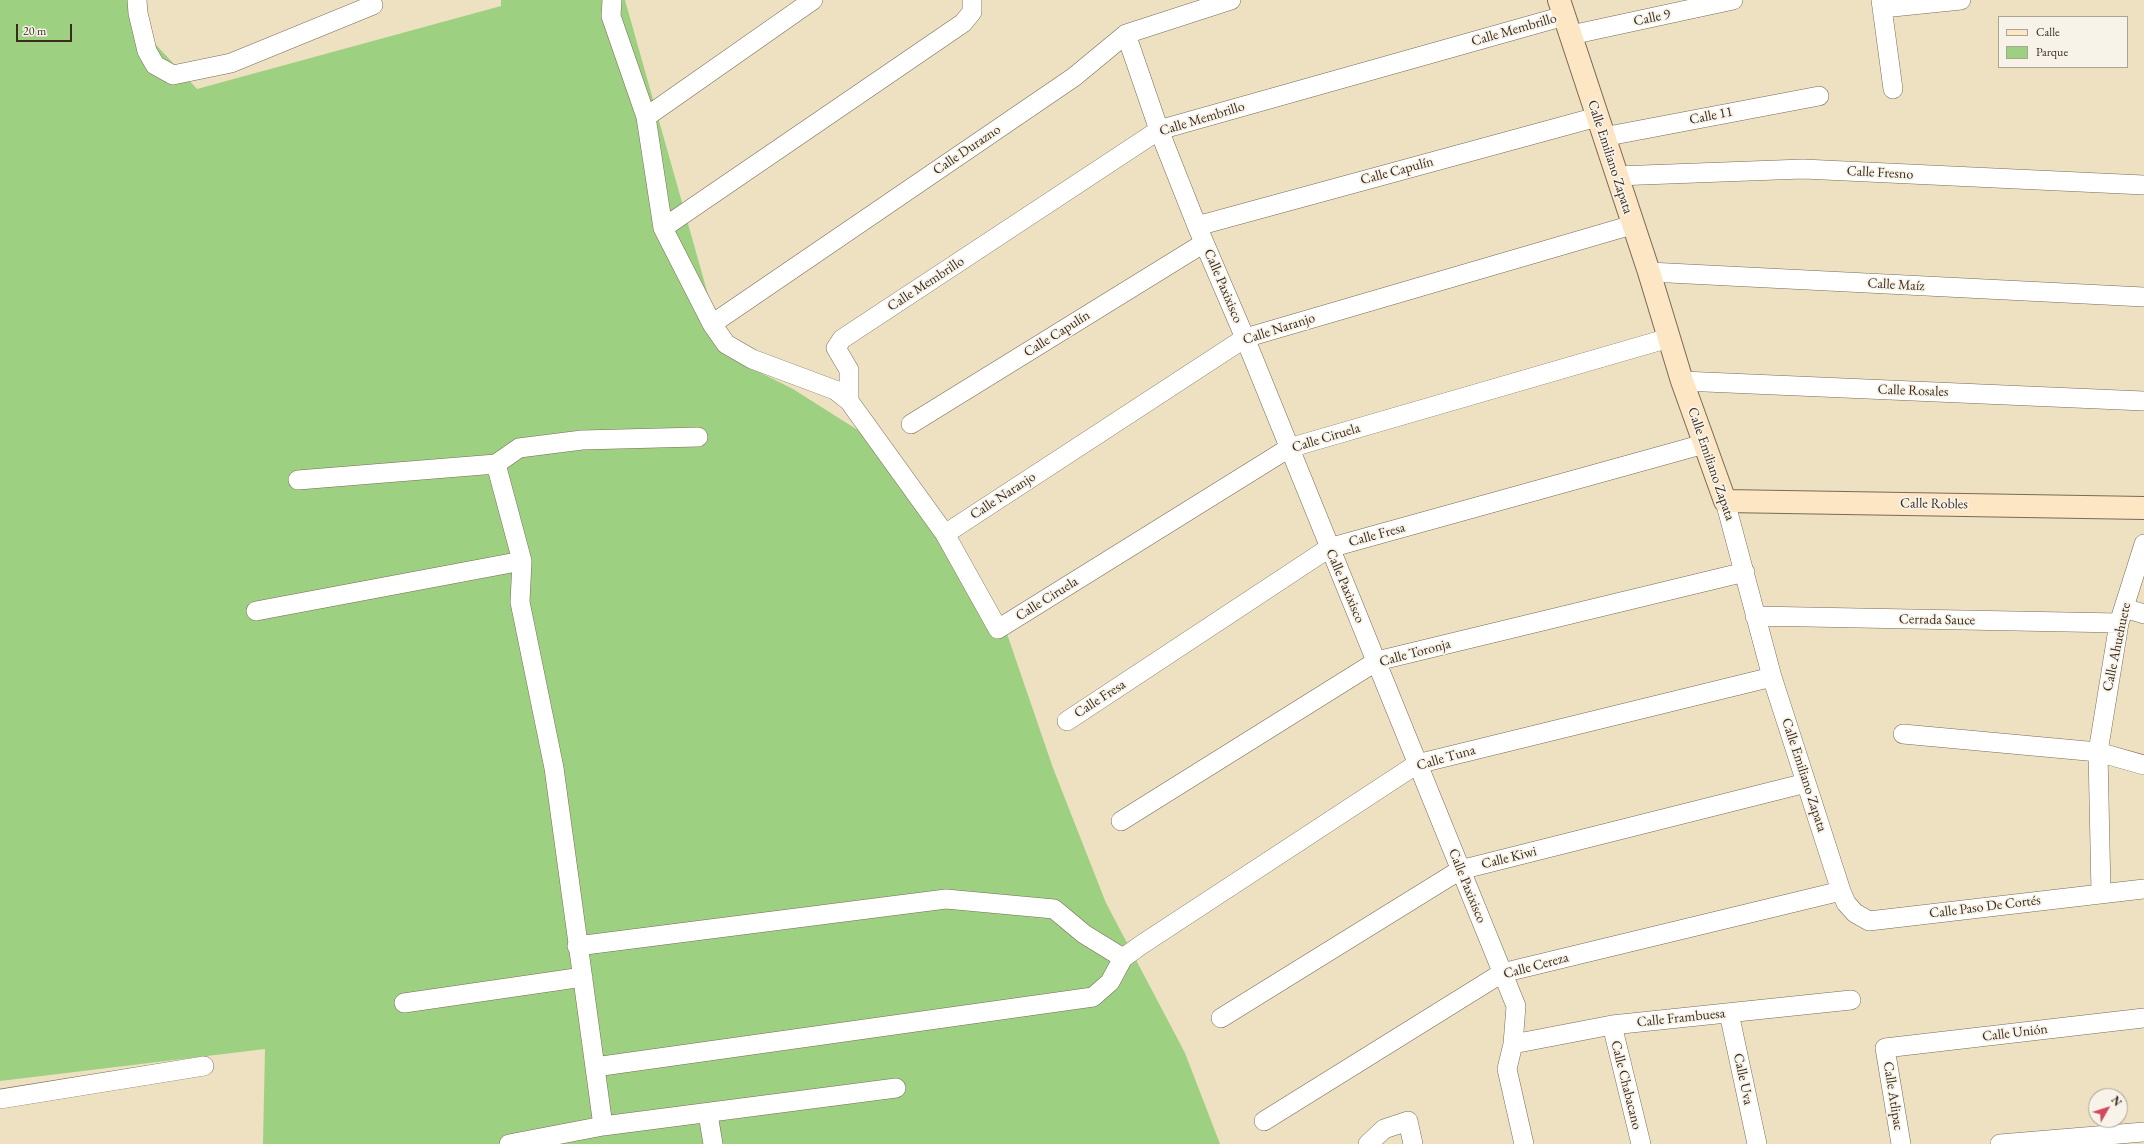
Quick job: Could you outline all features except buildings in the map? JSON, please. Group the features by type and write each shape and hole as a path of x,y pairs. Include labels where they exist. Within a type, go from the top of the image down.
{"main road":[{"name":"Calle Emiliano Zapata","path":"1565,17 1632,225 1649,272 1682,380 1725,501"},
{"name":"Calle Robles","path":"1725,501 2144,508"}],"street":[{"path":"138,0 138,13 147,51 155,65 173,75 231,63 373,5"},
{"path":"612,0 611,16 646,117 664,228 712,324 726,344 752,359 834,390 849,401 945,534"},
{"path":"646,117 813,0"},
{"name":"Calle Durazno","path":"712,324 1074,77 1126,34 1231,0"},
{"name":"Calle 9","path":"1565,17 1733,0"},
{"path":"1893,89 1882,4 1961,0"},
{"path":"664,228 963,24 972,6"},
{"name":"Calle Membrillo","path":"849,401 849,370 836,348 842,339 1159,130 1565,17"},
{"name":"Calle Paxixisco","path":"1126,34 1159,130 1197,226 1290,448 1329,548 1377,661 1417,764 1516,1006 1513,1044 1507,1069 1524,1144"},
{"name":"Calle 11","path":"1600,127 1819,96"},
{"name":"Calle Capulín","path":"1197,226 1600,127"},
{"name":"Calle Fresno","path":"1616,176 1803,169 2144,185"},
{"name":"Calle Naranjo","path":"945,534 1245,338 1632,225"},
{"name":"Calle Capulín","path":"911,424 1204,243"},
{"name":"Calle Maíz","path":"1649,272 2144,297"},
{"name":"Calle Ciruela","path":"945,534 998,629 1290,448 1669,338"},
{"name":"Calle Rosales","path":"1682,380 2144,400"},
{"path":"298,480 496,464 519,448 582,440 698,437"},
{"name":"Calle Fresa","path":"1067,721 1329,548 1704,444"},
{"path":"496,464 522,561 520,602 554,768 577,946 583,977 603,1126"},
{"name":"Calle Emiliano Zapata","path":"1725,501 1772,677 1841,891 1846,902 1855,913 1869,921"},
{"name":"Calle Ahuehuete","path":"2101,893 2098,752 2122,616 2144,544"},
{"path":"256,610 522,561"},
{"name":"Calle Toronja","path":"1121,821 1377,661 1745,572"},
{"name":"Cerrada Sauce","path":"1755,616 2122,616 2144,614"},
{"name":"Calle Tuna","path":"1123,958 1417,764 1772,677"},
{"path":"1903,734 2098,752 2144,765"},
{"name":"Calle Kiwi","path":"1221,1018 1460,870 1806,783"},
{"name":"Calle Paso De Cortés","path":"1869,921 2144,889"},
{"name":"Calle Cereza","path":"1264,1122 1502,973 1841,891"},
{"path":"577,946 946,899 1054,909 1084,934 1123,958 1110,982 1093,997 595,1067"},
{"path":"404,1003 583,977"},
{"name":"Calle Frambuesa","path":"1513,1044 1612,1025 1851,1000"},
{"name":"Calle Uva","path":"1729,1013 1757,1144"},
{"name":"Calle Unión","path":"1885,1048 2144,1018"},
{"name":"Calle Chabacano","path":"1612,1025 1641,1144"},
{"name":"Calle Atlipac","path":"1885,1048 1901,1144"},
{"path":"0,1099 204,1066"},
{"path":"509,1144 603,1126 708,1114 896,1088"},
{"path":"708,1114 713,1144"},
{"path":"1368,1144 1384,1129 1408,1121 1413,1144"},
{"path":"2000,1144 2144,1132"}],"green space":[{"path":"0,0 138,0 133,20 197,89 501,6 501,0 625,0 725,355 793,389 864,434 1005,628 1053,768 1106,903 1185,1053 1220,1144 263,1144 265,1049 0,1081"}]}
